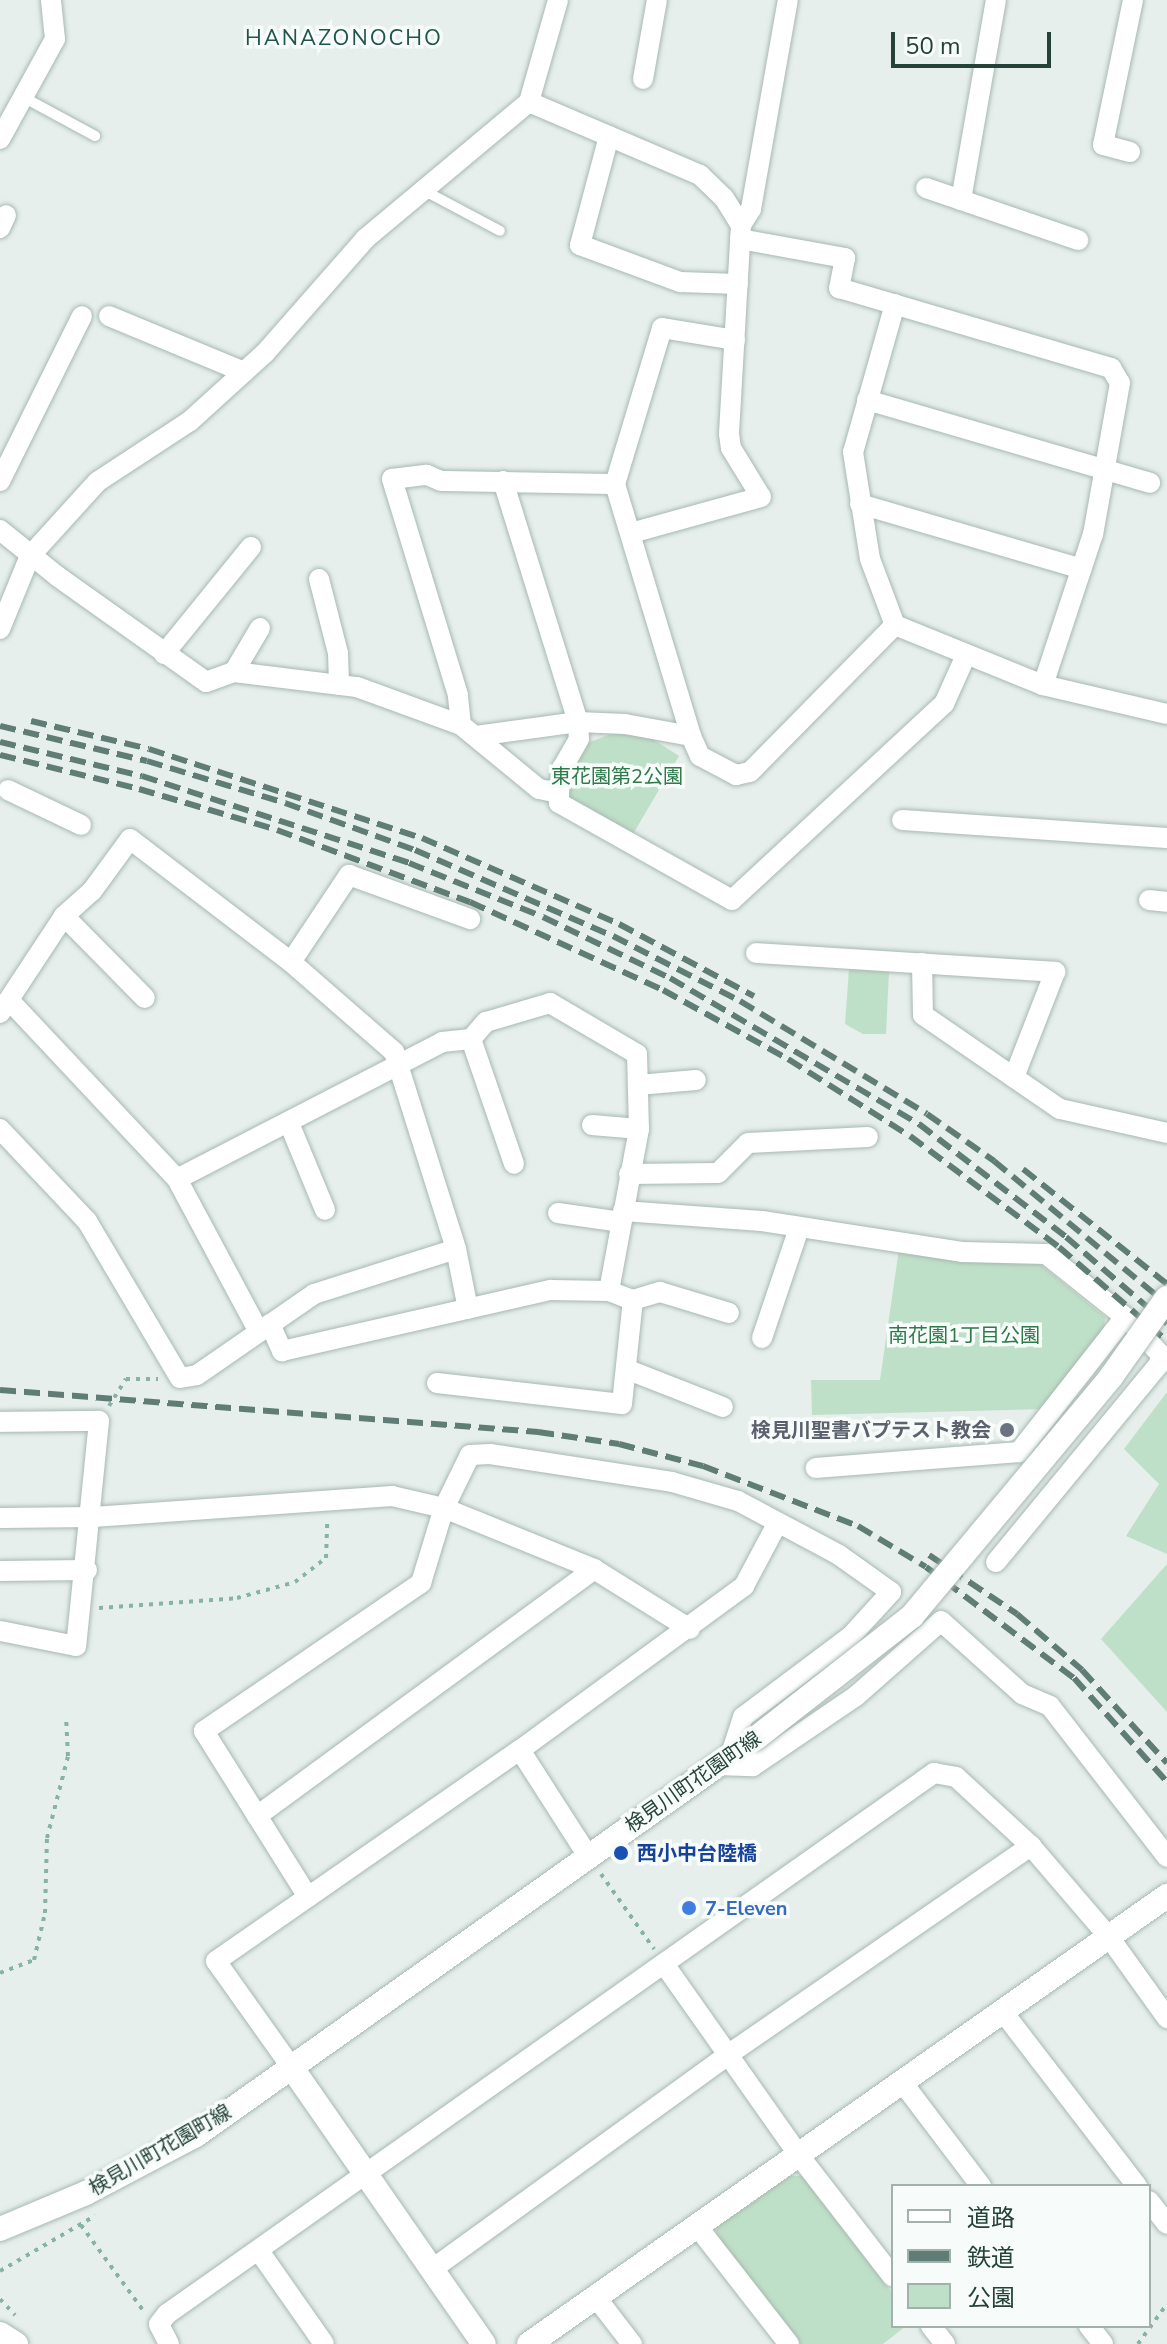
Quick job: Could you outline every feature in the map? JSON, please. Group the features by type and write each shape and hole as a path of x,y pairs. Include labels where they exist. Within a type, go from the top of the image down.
{"street":[{"path":"0,139 55,39 51,0"},
{"path":"0,629 30,556 110,470 190,421 244,372 365,239 529,102 558,0"},
{"path":"643,79 657,0"},
{"path":"631,533 761,497 731,448 738,284 741,232 751,209 788,0"},
{"path":"961,200 996,0"},
{"path":"1130,152 1103,145 1133,0"},
{"path":"529,102 700,175 741,232 845,258 839,288 1111,368 1120,383 1104,469 1082,569 1043,685"},
{"path":"609,136 580,245 680,282 738,284"},
{"path":"926,188 1078,240"},
{"path":"895,304 853,452 870,559 895,625 1043,685 1167,714"},
{"path":"0,481 82,316"},
{"path":"109,316 244,372"},
{"path":"735,340 662,328 615,484 691,736 700,756 736,775 750,772 895,625"},
{"path":"867,400 1150,483"},
{"path":"468,731 392,479 427,475 441,481 615,484"},
{"path":"503,481 578,722 579,739 562,768 559,803 732,900 944,704 966,655"},
{"path":"860,504 1082,569"},
{"path":"0,530 30,556 206,682 234,672 339,685 468,731 539,789 559,793"},
{"path":"164,654 251,547"},
{"path":"319,579 338,653 339,685"},
{"path":"234,672 260,628"},
{"path":"468,731 578,722 625,724 691,736"},
{"path":"8,789 81,825"},
{"path":"902,820 1167,838"},
{"path":"468,1309 456,1249 394,1052 291,962 130,839 92,891 64,916 4,1006 177,1179 264,1327 282,1351 468,1309 551,1290 609,1291 633,1300 660,1292 729,1313"},
{"path":"291,962 349,875 470,919"},
{"path":"64,916 145,998"},
{"path":"756,953 1055,972 1014,1077"},
{"path":"922,963 923,1015 1060,1109 1167,1133"},
{"path":"177,1179 397,1069 442,1042 471,1039 486,1022 550,1003 637,1054 639,1129 609,1291"},
{"path":"471,1039 514,1164"},
{"path":"638,1085 696,1080"},
{"path":"289,1123 325,1210"},
{"path":"592,1125 639,1129"},
{"path":"0,1129 87,1221 180,1378 197,1375 314,1294 456,1249"},
{"path":"629,1174 718,1173 748,1143 868,1137"},
{"path":"558,1213 799,1228 962,1252 1046,1254 1125,1317 1161,1355 1159,1364 996,1562"},
{"path":"762,1338 799,1228"},
{"name":"検見川町花園町線","path":"0,2229 86,2193 196,2135 594,1864 912,1616 1111,1377 1167,1298"},
{"path":"437,1383 622,1404 633,1300"},
{"path":"816,1468 1019,1452 1125,1317"},
{"path":"626,1369 723,1407"},
{"path":"0,1422 99,1421 93,1517 76,1646 0,1631"},
{"path":"308,1897 204,1731 421,1583 444,1508 470,1455 490,1454 672,1482 738,1501 839,1555 891,1592 851,1636 743,1717 725,1760 753,1766 856,1696 941,1621 1022,1694 1050,1706 1167,1857"},
{"path":"0,1518 93,1517 392,1496 444,1508 594,1569 690,1629"},
{"path":"484,2344 216,1961 690,1629 744,1586 777,1524"},
{"path":"257,1816 594,1569"},
{"path":"0,1571 87,1570"},
{"path":"520,1750 594,1864"},
{"path":"169,2344 159,2324 934,1773 956,1777 1031,1846 1109,1937 1167,2018"},
{"path":"431,2270 729,2054 1031,1846"},
{"path":"529,2344 1167,1896"},
{"path":"664,1964 798,2154 891,2274"},
{"path":"1003,2012 1135,2184"},
{"path":"902,2082 979,2184"},
{"path":"1151,2204 1167,2224"},
{"path":"697,2226 789,2344"},
{"path":"259,2251 324,2344"},
{"path":"595,2296 632,2344"},
{"path":"933,2328 945,2344"},
{"path":"1091,2328 1103,2344"},
{"path":"0,2334 16,2344"}],"lane":[{"path":"23,97 95,136"},
{"path":"423,190 500,231"}],"path":[{"path":"99,1421 126,1379 180,1378"},
{"path":"81,1610 237,1598 295,1582 326,1558 326,1499"},
{"path":"0,1973 34,1960 45,1913 47,1838 68,1756 66,1716"},
{"path":"594,1864 664,1964"},
{"path":"81,2225 148,2317 159,2324"},
{"path":"1151,2326 1167,2304"}],"green space":[{"name":"東花園第2公園","path":"619,731 645,734 679,756 633,834 570,797 568,771 582,745"},
{"path":"849,969 889,972 886,1034 863,1034 845,1024"},
{"name":"南花園1丁目公園","path":"899,1249 1036,1261 1105,1317 1104,1335 1046,1409 812,1415 811,1380 880,1380"},
{"path":"1167,1392 1167,1554 1126,1536 1159,1484 1124,1449"},
{"path":"1167,1564 1167,1712 1101,1639"},
{"path":"786,2176 802,2176 891,2291 891,2328 903,2328 883,2344 798,2344 716,2238 717,2226"}],"railway":[{"path":"31,721 149,749 422,838 619,924 754,996"},
{"path":"0,726 147,761 285,803 415,850 613,936 740,1001 927,1114 994,1161 1167,1304"},
{"path":"0,742 142,776 409,863 543,917 670,978 919,1124 1066,1237 1167,1324"},
{"path":"0,755 139,789 277,830 470,902 663,990 788,1059 910,1136 1059,1247 1167,1341"},
{"path":"1023,1169 1167,1284"},
{"path":"0,1390 538,1432 619,1444 703,1466 858,1526 926,1567 1074,1678 1167,1782"},
{"path":"929,1555 1017,1614 1082,1670 1167,1763"}],"place":[{"name":"検見川聖書バプテスト教会","path":"1007,1430"},
{"name":"西小中台陸橋","path":"621,1853"},
{"name":"7-Eleven","path":"689,1908"}],"district":[{"name":"HANAZONOCHO","path":"344,39"}]}
